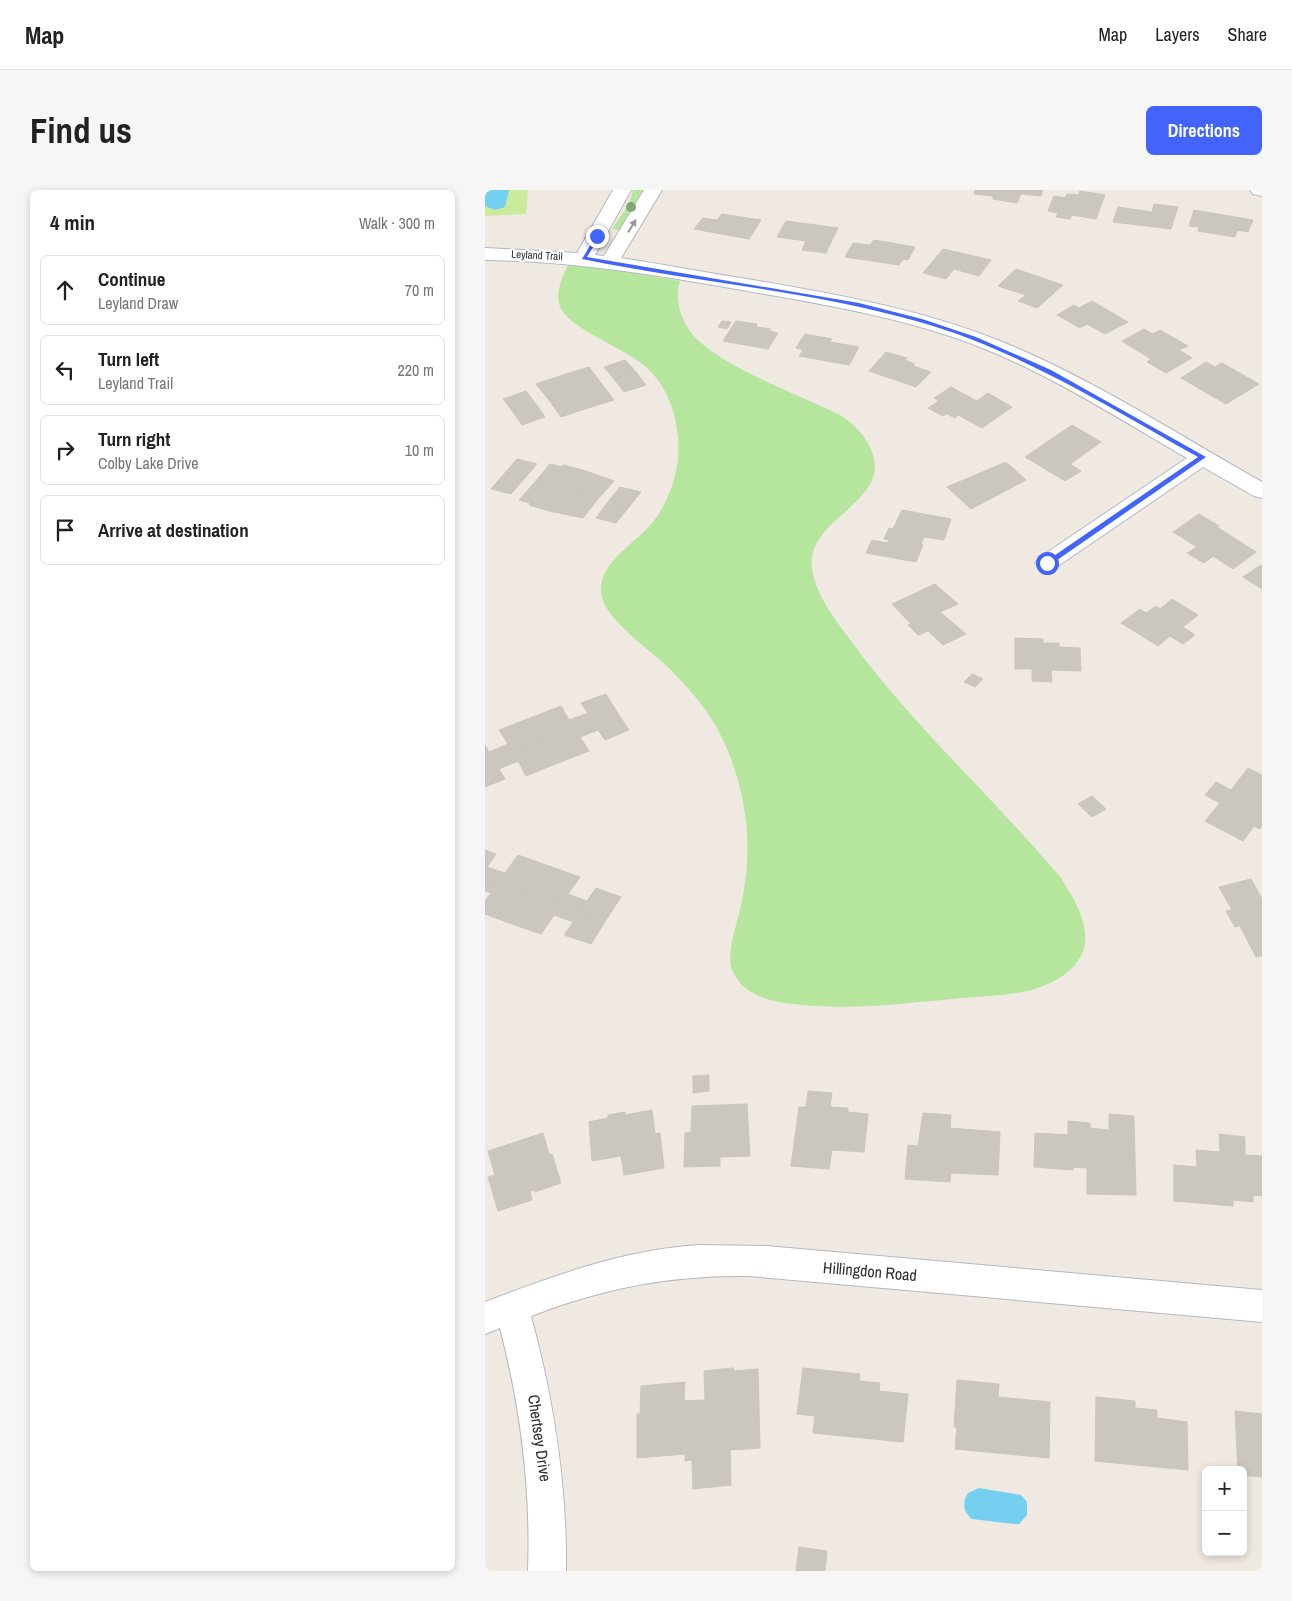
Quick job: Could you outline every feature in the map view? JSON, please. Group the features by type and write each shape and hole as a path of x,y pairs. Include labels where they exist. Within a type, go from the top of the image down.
{"street":[{"path":"584,258 622,190"},
{"path":"611,261 653,190"},
{"name":"Leyland Trail","path":"485,254 611,261 845,302 896,313 946,328 992,345 1043,368 1262,491"},
{"path":"1047,563 1203,457"},
{"name":"Hillingdon Road","path":"498,1313 582,1283 631,1269 711,1260 766,1261 1262,1306"},
{"name":"Chertsey Drive","path":"498,1313 531,1379 547,1483 547,1571"}],"green space":[{"path":"485,190 528,190 526,214 485,216"},
{"path":"633,190 645,190 631,216 619,230 612,229 629,204"},
{"path":"568,265 610,269 680,281 678,302 682,317 693,335 706,347 762,380 840,415 856,428 865,439 874,459 874,475 867,489 857,501 820,537 813,551 812,568 814,578 827,607 900,703 1035,848 1061,878 1071,894 1083,922 1085,942 1078,961 1062,977 1042,987 1008,994 899,1004 835,1007 779,1002 757,995 740,983 732,968 730,953 747,869 747,829 745,812 732,761 718,730 702,706 670,669 619,624 604,603 601,593 605,572 619,554 653,522 671,490 678,454 676,421 671,404 663,388 646,367 625,352 583,329 563,312 559,303 558,293"}],"water":[{"path":"485,190 509,190 505,207 495,210 485,206"},
{"path":"979,1488 1021,1495 1027,1502 1027,1515 1019,1524 972,1519 965,1510 965,1500 968,1493"}],"building":[{"path":"975,190 1043,190 1041,196 1021,194 1017,203 993,199 993,196 974,194"},
{"path":"1080,191 1105,195 1096,219 1072,215 1070,219 1056,217 1058,213 1048,211 1054,196 1065,198 1067,194 1078,195"},
{"path":"1154,204 1178,207 1171,229 1113,222 1118,207 1152,212"},
{"path":"1194,210 1253,220 1248,232 1237,230 1235,237 1198,231 1199,227 1189,226"},
{"path":"722,214 761,220 749,239 694,229 703,218 717,220"},
{"path":"786,221 838,228 826,253 802,250 806,241 777,237"},
{"path":"874,240 915,247 908,260 903,259 899,265 845,257 853,243 870,245"},
{"path":"943,249 991,260 979,276 954,269 946,279 923,273"},
{"path":"1016,269 1063,285 1037,308 1018,301 1026,295 998,286"},
{"path":"1092,301 1128,322 1105,334 1087,324 1080,328 1057,315 1074,305 1079,308"},
{"path":"722,321 731,322 727,329 718,327"},
{"path":"736,321 757,324 756,327 771,329 769,331 778,333 768,349 723,341"},
{"path":"1144,329 1153,334 1160,330 1188,346 1179,350 1192,358 1166,373 1147,362 1151,359 1122,341"},
{"path":"805,334 832,339 830,342 859,347 849,365 799,356 803,350 796,348"},
{"path":"886,352 907,358 905,360 915,364 913,366 931,372 916,387 869,371"},
{"path":"625,360 636,372 614,379 604,367"},
{"path":"1206,362 1215,367 1222,363 1259,384 1226,404 1181,378"},
{"path":"589,367 601,383 575,391 563,375"},
{"path":"636,372 646,385 624,392 614,379"},
{"path":"563,375 575,391 549,400 536,384"},
{"path":"601,383 614,400 588,408 575,391"},
{"path":"951,387 977,401 988,393 1012,407 982,428 958,415 955,418 947,414 943,416 928,408 939,401 934,398"},
{"path":"526,391 536,404 513,412 503,399"},
{"path":"575,391 588,408 561,417 549,400"},
{"path":"536,404 545,417 522,425 513,412"},
{"path":"1072,425 1101,442 1070,464 1081,471 1065,481 1025,457"},
{"path":"517,459 537,464 524,479 504,474"},
{"path":"1006,462 1026,480 971,509 947,487"},
{"path":"550,464 583,470 566,491 535,482"},
{"path":"583,470 614,481 598,499 566,491"},
{"path":"504,474 524,479 511,494 491,489"},
{"path":"535,482 566,491 549,511 519,500"},
{"path":"620,487 641,492 629,507 608,502"},
{"path":"566,491 598,499 583,518 549,511"},
{"path":"608,502 629,507 616,523 596,518"},
{"path":"902,510 951,519 944,540 924,537 916,562 866,553 872,540 887,543 889,540 884,539 889,528 893,529"},
{"path":"1199,514 1256,552 1233,569 1213,556 1204,563 1187,553 1197,547 1173,532"},
{"path":"1262,566 1262,589 1243,577"},
{"path":"935,584 958,604 940,612 966,634 943,645 928,631 918,635 908,625 911,624 892,604"},
{"path":"1172,599 1198,615 1183,627 1195,635 1183,644 1170,636 1158,646 1121,623 1140,609 1146,613 1156,606 1160,609"},
{"path":"1015,638 1043,639 1043,643 1059,643 1059,647 1080,648 1081,671 1051,670 1052,682 1032,681 1032,669 1015,669"},
{"path":"972,674 983,679 975,687 964,682"},
{"path":"606,694 617,712 543,741 530,718 561,706 569,720 588,713 581,703"},
{"path":"617,712 629,730 605,740 598,730 580,737 589,751 558,763 543,741"},
{"path":"530,718 543,741 485,764 485,745 489,752 508,744 499,730"},
{"path":"543,741 558,763 526,776 518,761 499,769 505,779 485,787 485,764"},
{"path":"1248,768 1262,775 1262,826 1260,829 1254,826 1243,841 1205,821 1220,803 1205,795 1216,782 1231,790"},
{"path":"1092,796 1106,809 1092,817 1078,804"},
{"path":"485,850 496,854 487,867 505,873 518,855 549,866 529,894 485,879"},
{"path":"549,866 580,877 568,894 587,901 596,888 621,897 606,920 529,894"},
{"path":"485,879 529,894 509,923 485,914 485,901 491,893 485,891"},
{"path":"1251,879 1262,899 1262,956 1256,957 1240,926 1235,927 1226,911 1232,910 1219,887"},
{"path":"529,894 606,920 591,944 564,935 573,922 554,915 541,934 509,923"},
{"path":"709,1075 709,1091 693,1093 693,1076"},
{"path":"808,1091 832,1093 830,1107 848,1108 848,1112 868,1114 864,1152 832,1150 829,1169 791,1166 799,1107 806,1107"},
{"path":"747,1104 750,1156 720,1157 720,1166 684,1167 685,1133 691,1132 692,1106"},
{"path":"652,1110 655,1134 660,1133 664,1168 624,1175 621,1156 592,1161 589,1122 608,1118 608,1115 625,1112 625,1115"},
{"path":"923,1113 951,1115 950,1128 1000,1132 998,1175 951,1173 950,1182 905,1179 908,1145 918,1146"},
{"path":"1109,1114 1134,1116 1136,1195 1087,1194 1087,1168 1073,1167 1073,1170 1034,1167 1035,1133 1068,1135 1068,1121 1090,1123 1090,1128 1109,1130"},
{"path":"543,1133 561,1183 535,1192 535,1190 530,1191 532,1200 498,1211 488,1177 495,1175 488,1151"},
{"path":"1219,1134 1245,1137 1245,1155 1262,1156 1262,1196 1253,1195 1253,1202 1233,1200 1233,1206 1174,1201 1174,1165 1197,1167 1196,1150 1220,1152"},
{"path":"733,1368 734,1371 758,1369 760,1448 730,1450 731,1485 693,1489 692,1460 685,1461 685,1454 637,1458 637,1414 640,1414 641,1386 685,1382 684,1401 705,1400 704,1371"},
{"path":"803,1368 860,1374 859,1381 880,1383 879,1391 908,1394 903,1442 813,1433 815,1416 797,1414"},
{"path":"957,1380 999,1384 998,1397 1050,1402 1049,1458 955,1449 957,1427 954,1427"},
{"path":"1096,1397 1135,1401 1135,1408 1157,1410 1157,1418 1187,1422 1188,1470 1095,1461"},
{"path":"1235,1411 1262,1414 1262,1477 1247,1475 1247,1466 1238,1466"},
{"path":"799,1547 827,1551 825,1571 796,1571"}],"route":[{"path":"597,236 584,258 829,299 888,311 955,331 1007,351 1049,371 1203,457 1047,563"}]}
